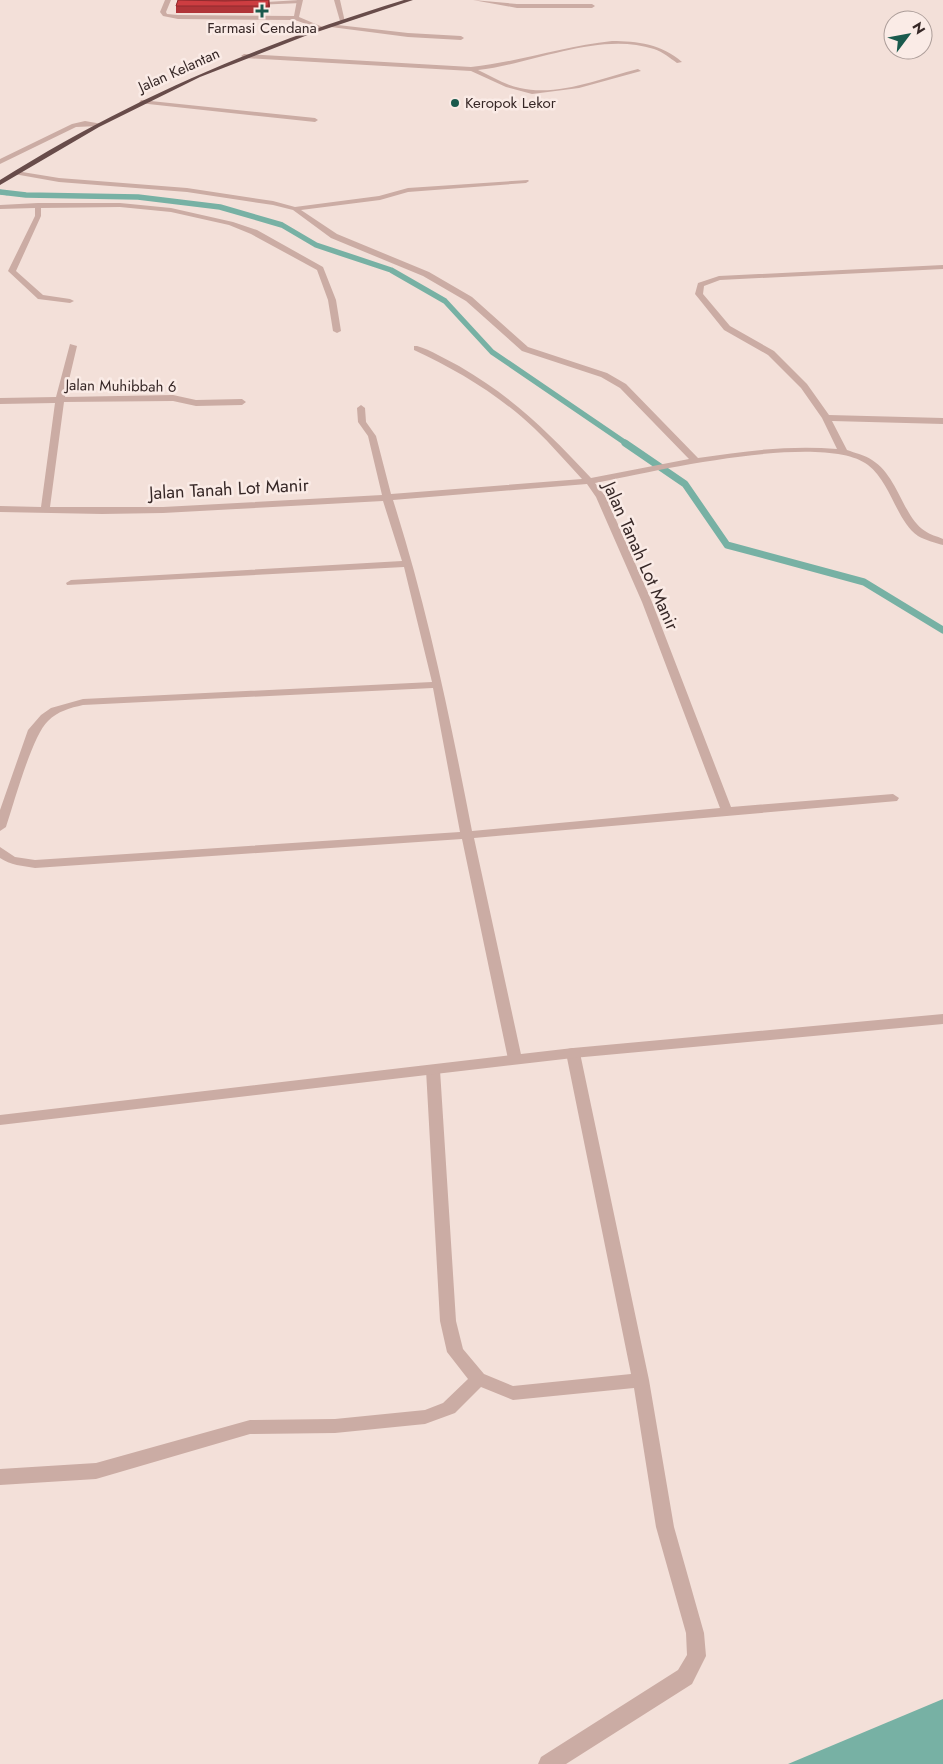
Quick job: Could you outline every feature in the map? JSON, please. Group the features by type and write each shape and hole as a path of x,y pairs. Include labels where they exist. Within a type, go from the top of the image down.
{"highway":[{"name":"Jalan Kelantan","path":"1,182 99,124 141,102 244,56 322,28 410,0"}],"street":[{"path":"168,0 163,12 165,15 178,17 296,18 322,28"},
{"path":"337,0 343,21"},
{"path":"476,0 516,6 592,6"},
{"path":"244,3 300,1 296,18"},
{"path":"220,17 223,10"},
{"path":"331,25 408,35 461,38"},
{"path":"244,56 471,69 501,66 602,42 648,46 662,50 679,62"},
{"path":"471,69 510,87 533,91 552,91 638,71"},
{"path":"141,102 315,120"},
{"path":"0,162 74,126 85,123 99,124"},
{"path":"16,173 59,180 187,190 273,203 295,209 334,236 426,274 469,299 525,349 604,375 623,386 696,461"},
{"path":"295,209 380,198 408,190 526,181"},
{"path":"38,205 38,216 12,272 41,297 70,301"},
{"path":"0,207 120,205 171,210 231,223 254,232 320,269 332,300 337,331"},
{"path":"843,452 826,418 804,386 771,353 727,328 699,294 701,285 718,278 943,267"},
{"path":"45,509 60,399 73,346"},
{"path":"417,348 476,379 526,417 536,425 589,481 696,461 782,449 843,452 869,461 878,470 913,526 922,534 943,542"},
{"name":"Jalan Muhibbah 6","path":"0,401 173,398 196,402 242,402"},
{"path":"361,408 362,422 372,436 387,497 408,564 438,685 467,835 515,1059"},
{"path":"826,418 943,421"},
{"name":"Jalan Tanah Lot Manir","path":"0,509 100,511 172,509 387,497 589,481 601,497 647,602 727,811"},
{"path":"71,583 408,564"},
{"path":"0,827 34,730 44,716 58,708 82,702 438,685"},
{"path":"0,851 3,855 16,862 34,864 467,835 893,798"},
{"path":"0,1120 515,1059 943,1019"},
{"path":"548,1764 685,1677 697,1656 695,1633 665,1527 640,1380 573,1053"},
{"path":"433,1070 448,1321 455,1352 478,1379 513,1392 640,1380"},
{"path":"0,1477 96,1471 250,1427 335,1426 425,1417 449,1408 478,1379"}],"water":[{"path":"943,1699 943,1764 788,1764"}],"building":[{"path":"178,0 269,0 268,6 176,6"}],"waterway":[{"path":"7,193 0,192 26,195 138,197 220,207 282,225 316,245 391,270 445,301 492,352 627,444"},
{"path":"625,443 685,484 727,545 864,582 943,630"}],"place":[{"name":"Farmasi Cendana","path":"262,11"},
{"name":"Keropok Lekor","path":"455,103"}]}
